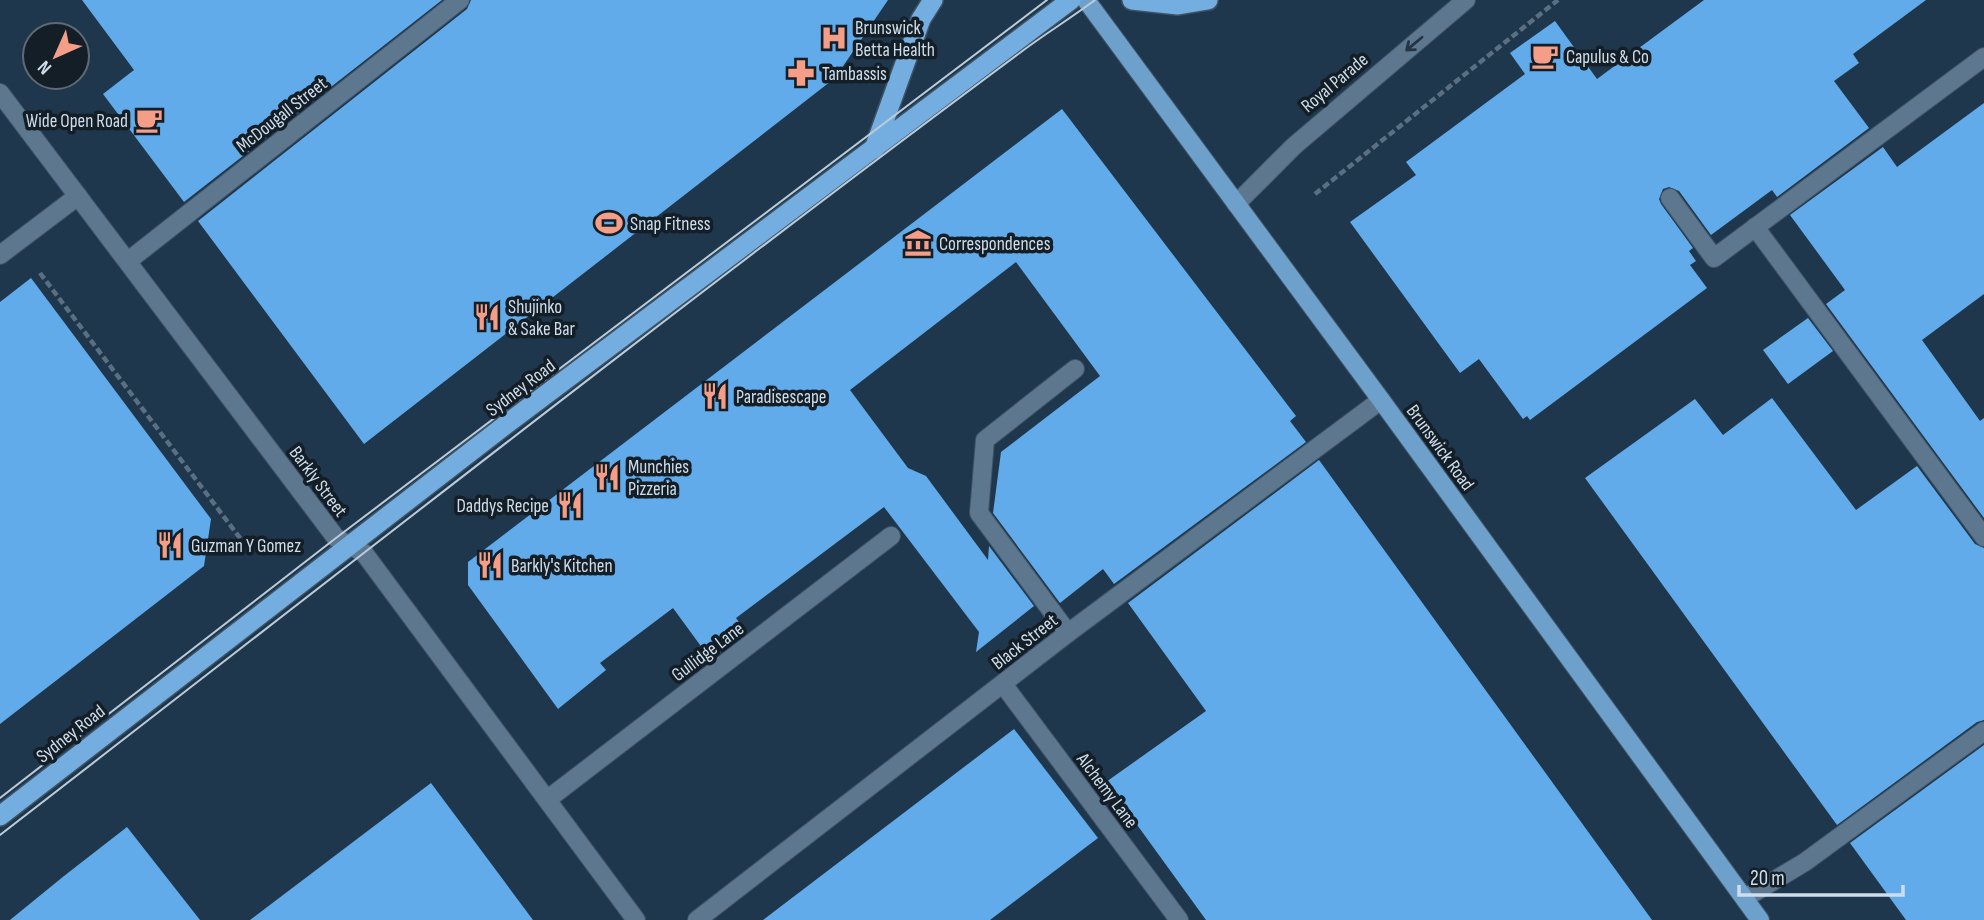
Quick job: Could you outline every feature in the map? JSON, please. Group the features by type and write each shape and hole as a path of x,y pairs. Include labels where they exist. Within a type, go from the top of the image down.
{"highway":[{"path":"874,150 921,19 933,0"},
{"name":"Sydney Road","path":"0,816 504,426 1071,0"},
{"path":"1132,0 1178,5 1208,0"}],"main road":[{"name":"Brunswick Road","path":"1086,0 1760,920"}],"street":[{"name":"McDougall Street","path":"128,261 460,0"},
{"name":"Royal Parade","path":"1236,204 1294,146 1466,0"},
{"path":"1670,198 1714,258 1984,57"},
{"name":"Barkly Street","path":"0,93 336,538 364,553 636,920"},
{"path":"0,255 78,196"},
{"path":"1755,227 1984,537"},
{"path":"1068,634 979,513 985,440 1075,369"},
{"name":"Black Street","path":"697,920 1068,634 1381,400"},
{"name":"Gullidge Lane","path":"548,799 891,536"},
{"name":"Alchemy Lane","path":"1003,684 1179,920"},
{"path":"1745,898 1805,862 1984,731"}],"path":[{"path":"1315,194 1558,0"},
{"path":"17,242 246,546"}],"building":[{"path":"82,0 442,0 184,202 103,94 134,70"},
{"path":"471,0 888,0 835,78 364,444 198,221 467,9"},
{"path":"1704,0 1926,0 1853,54 1859,63 1834,81 1869,128 1777,197 1772,190 1711,235 1679,191 1669,187 1663,189 1659,199 1661,204 1693,248 1689,251 1696,261 1690,265 1707,288 1530,420 1527,416 1523,419 1479,359 1460,373 1350,222 1416,175 1406,162 1525,74 1510,53 1555,21 1597,79"},
{"path":"1984,103 1984,294 1922,340 1980,421 1984,418 1984,518 1826,304 1845,290 1790,215 1883,147 1897,167"},
{"path":"1062,109 1296,416 1290,421 1306,442 1114,584 1103,569 1060,603 993,513 1001,452 1100,376 1016,262 850,390 908,468 926,476 988,560 989,546 1034,606 976,652 979,632 884,507 736,618 746,632 711,660 673,608 600,663 606,670 558,709 468,585 468,562"},
{"path":"31,278 211,519 204,566 0,724 0,302"},
{"path":"1808,318 1833,351 1788,384 1763,350"},
{"path":"1772,398 1856,510 1917,466 1975,544 1984,548 1984,720 1977,722 1837,825 1585,478 1695,399 1723,435"},
{"path":"1319,460 1652,920 1206,920 1106,782 1206,711 1128,603"},
{"path":"1014,729 1098,838 990,920 763,920"},
{"path":"1984,745 1984,920 1906,920 1850,843"},
{"path":"431,783 533,920 250,920"},
{"path":"127,827 200,920 10,920 64,876"}],"tram line":[{"path":"0,798 336,538 1047,0"},
{"path":"0,835 764,245 1021,52 1095,0"}],"place":[{"name":"Brunswick Betta Health","path":"834,38"},
{"name":"Capulus & Co","path":"1545,56"},
{"name":"Tambassis","path":"801,73"},
{"name":"Wide Open Road","path":"149,120"},
{"name":"Snap Fitness","path":"609,223"},
{"name":"Correspondences","path":"918,243"},
{"name":"Shujinko & Sake Bar","path":"487,317"},
{"name":"Paradisescape","path":"715,396"},
{"name":"Munchies Pizzeria","path":"607,477"},
{"name":"Daddys Recipe","path":"570,505"},
{"name":"Guzman Y Gomez","path":"170,545"},
{"name":"Barkly's Kitchen","path":"490,565"}]}
